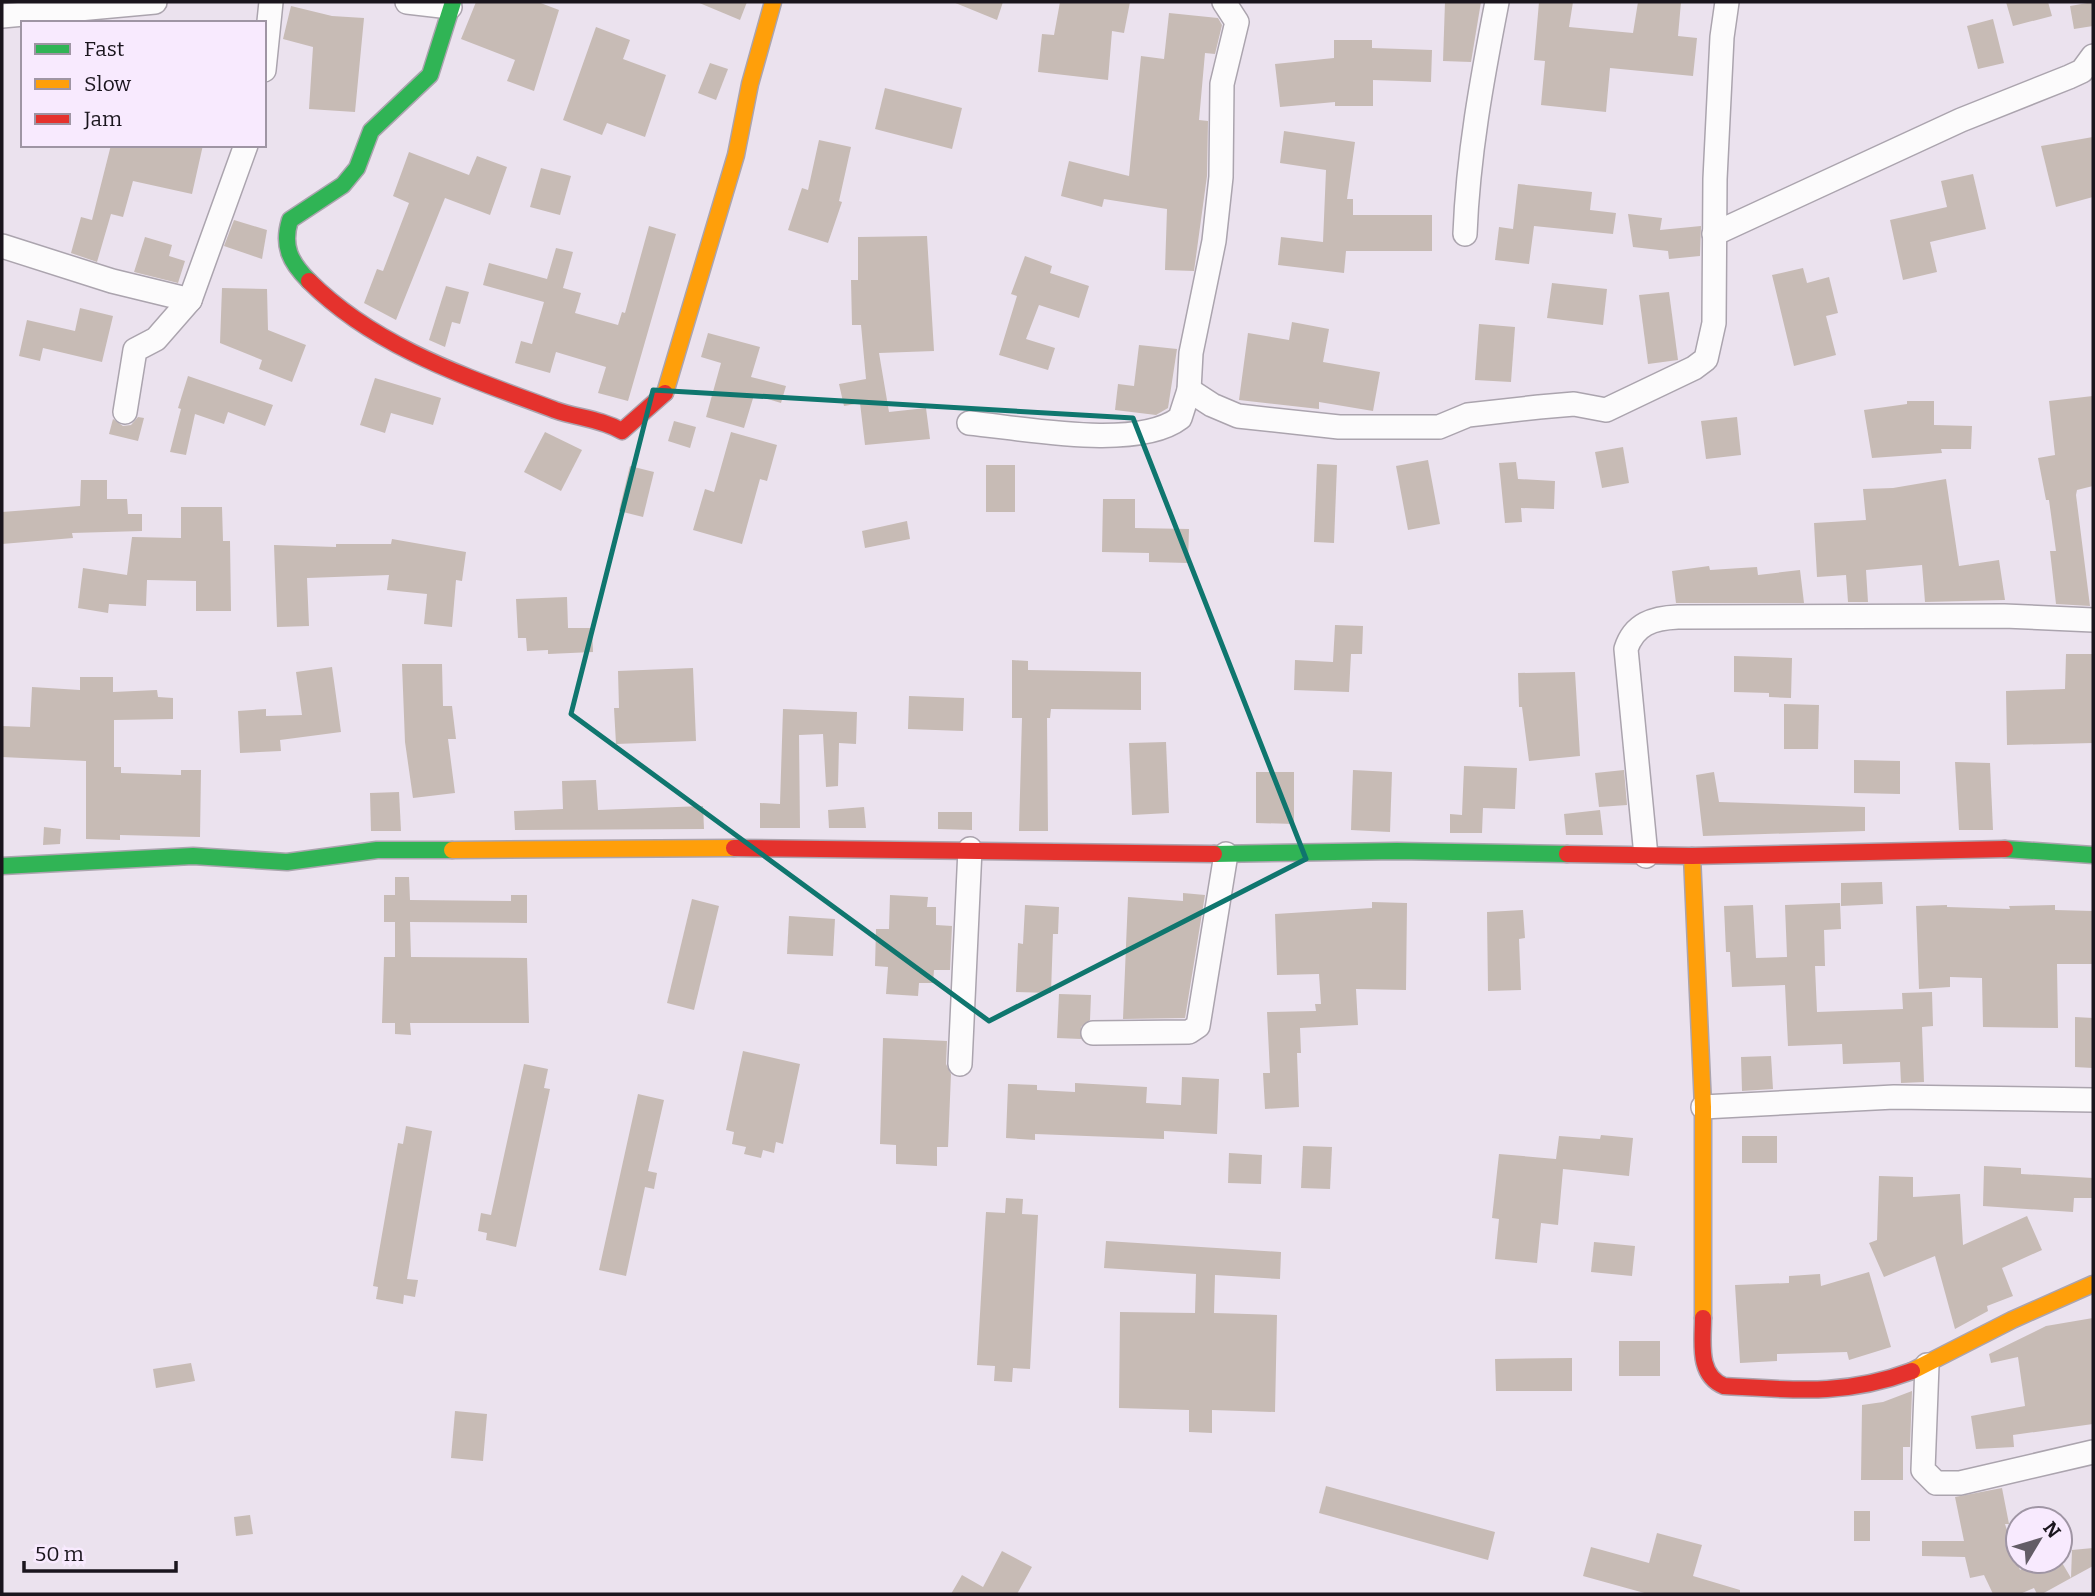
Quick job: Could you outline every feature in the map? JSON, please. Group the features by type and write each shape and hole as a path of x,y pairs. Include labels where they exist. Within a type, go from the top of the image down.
{"street":[{"path":"2,16 155,2"},
{"path":"266,51 271,2"},
{"path":"407,2 452,4 430,75 371,131 357,168 343,185 290,220 284,247 293,265 321,294 395,347 456,374 566,413 605,421 622,431 664,395 736,155 750,84 773,2"},
{"path":"969,423 1099,436 1156,431 1180,418 1189,390 1190,362 1214,241 1220,190 1223,83 1237,22 1224,2"},
{"path":"1465,234 1468,172 1476,112 1497,2"},
{"path":"1189,390 1212,405 1238,416 1350,428 1439,427 1468,415 1574,404 1606,410 1694,368 1706,359 1714,323 1714,234 1722,37 1727,2"},
{"path":"1714,234 1961,120 2082,71 2093,56"},
{"path":"125,412 135,350 156,339 190,300 245,147"},
{"path":"2,246 112,281 190,300"},
{"path":"1646,856 1626,649 1630,635 1644,624 1658,618 1678,617 2004,616 2093,620"},
{"path":"960,1064 970,849"},
{"path":"2,866 193,856 287,862 377,850 970,849 1226,854 1397,851 1692,856 2017,849 2093,855"},
{"path":"1093,1033 1189,1032 1198,1026 1226,854"},
{"path":"1692,856 1703,1107 1703,1362 1714,1382 1724,1386 1824,1391 1875,1384 1927,1364 2012,1320 2093,1284"},
{"path":"1703,1107 1894,1097 2093,1100"},
{"path":"1927,1364 1923,1470 1936,1483 1960,1483 2093,1452"}],"highlighted area":[{"path":"653,390 1133,418 1306,859 989,1021 571,714"}],"building":[{"path":"476,2 538,2 559,10 534,91 507,81 515,60 461,39"},
{"path":"697,2 747,2 740,20"},
{"path":"953,2 1003,2 997,20"},
{"path":"1060,2 1130,2 1124,33 1112,31 1108,80 1038,72 1042,34 1054,35"},
{"path":"1445,2 1481,2 1471,62 1443,61"},
{"path":"1539,2 1573,2 1569,27 1633,33 1638,2 1681,2 1678,36 1697,38 1693,76 1610,68 1606,112 1541,105 1545,61 1534,60"},
{"path":"2006,2 2048,2 2052,16 2013,26"},
{"path":"2093,2 2093,26 2074,29 2070,6"},
{"path":"291,6 332,16 364,18 355,112 309,109 313,47 283,39"},
{"path":"1169,13 1218,18 1222,25 1215,54 1205,53 1199,120 1208,121 1207,176 1194,271 1165,270 1167,209 1104,199 1102,207 1061,196 1069,161 1129,176 1141,56 1164,59"},
{"path":"1993,19 2004,63 1978,69 1967,26"},
{"path":"596,27 630,40 623,59 666,75 645,137 607,123 602,135 563,120"},
{"path":"1334,40 1372,40 1372,48 1432,50 1431,82 1373,80 1373,106 1335,106 1335,102 1280,107 1275,64 1334,58"},
{"path":"710,63 728,69 716,100 698,93"},
{"path":"885,88 962,108 952,149 875,129"},
{"path":"1284,131 1355,142 1347,199 1353,199 1353,215 1432,215 1432,251 1346,251 1344,273 1278,265 1281,237 1323,242 1326,170 1280,163"},
{"path":"2093,137 2093,197 2056,207 2041,146"},
{"path":"819,140 851,147 839,201 842,202 828,243 788,230 802,188 808,190"},
{"path":"110,147 203,147 192,194 133,181 123,217 111,214 97,262 71,253 81,217 92,220"},
{"path":"409,152 469,175 477,156 507,167 490,215 445,198 396,320 364,303 377,269 383,271 409,203 393,196"},
{"path":"541,168 571,176 560,215 530,207"},
{"path":"1973,174 1986,229 1930,242 1937,272 1903,280 1890,220 1947,207 1941,181"},
{"path":"1518,184 1592,192 1590,210 1616,213 1613,234 1534,226 1529,264 1495,260 1499,227 1513,229"},
{"path":"1628,214 1662,218 1660,230 1701,226 1700,256 1669,259 1668,251 1633,247"},
{"path":"234,220 267,230 262,259 224,246"},
{"path":"649,226 676,234 628,401 598,393 606,367 556,352 550,373 515,363 521,341 532,344 544,302 483,285 489,263 547,279 556,248 573,252 563,288 581,293 575,313 618,325 622,312 625,313"},
{"path":"927,236 934,351 879,353 889,412 926,408 930,439 865,445 860,403 844,406 839,384 866,379 861,325 852,325 851,280 858,280 858,237"},
{"path":"145,237 172,245 169,256 185,261 178,283 134,272"},
{"path":"1025,256 1052,266 1050,273 1089,286 1079,318 1039,305 1026,339 1055,348 1048,370 999,355 1017,296 1011,294"},
{"path":"1803,268 1807,283 1829,277 1838,313 1826,316 1836,355 1794,366 1772,275"},
{"path":"1552,283 1607,289 1603,325 1547,318"},
{"path":"446,286 469,292 460,324 452,322 445,347 429,340"},
{"path":"222,288 267,289 268,330 306,345 292,382 259,369 262,360 220,343"},
{"path":"1669,292 1678,360 1648,364 1639,295"},
{"path":"80,308 113,316 102,362 43,348 40,361 19,356 27,320 75,331"},
{"path":"1292,322 1329,329 1323,362 1380,372 1373,411 1319,402 1319,409 1239,400 1248,333 1289,340"},
{"path":"1479,324 1515,327 1511,382 1475,380"},
{"path":"708,333 760,347 751,377 786,386 781,403 754,395 744,428 706,417 721,363 701,357"},
{"path":"1139,345 1177,349 1168,408 1156,415 1115,410 1118,384 1134,386"},
{"path":"188,376 273,405 265,426 228,412 224,424 195,414 186,455 170,452 181,409 178,408"},
{"path":"375,378 441,398 433,425 391,413 385,433 360,425"},
{"path":"2093,396 2093,486 2077,490 2076,495 2090,606 2056,604 2050,551 2056,551 2049,500 2046,500 2038,458 2055,455 2049,401"},
{"path":"1907,401 1934,401 1934,425 1972,426 1971,449 1941,449 1942,453 1872,458 1864,410 1907,404"},
{"path":"138,417 144,418 138,441 109,434 113,419 123,426 131,425"},
{"path":"1737,417 1741,455 1706,459 1701,421"},
{"path":"674,421 696,427 690,448 668,441"},
{"path":"545,432 582,450 561,491 524,472"},
{"path":"731,432 777,445 767,481 760,479 742,544 693,530 705,489 714,492"},
{"path":"1623,447 1629,483 1602,488 1595,452"},
{"path":"1428,460 1440,524 1408,530 1396,466"},
{"path":"1516,462 1518,479 1555,481 1554,509 1521,508 1522,522 1505,523 1499,463"},
{"path":"1317,464 1337,465 1334,543 1314,542"},
{"path":"986,465 1015,465 1015,512 986,512"},
{"path":"630,466 654,472 643,517 619,511"},
{"path":"1946,479 1959,566 1999,560 2005,600 1925,602 1922,565 1866,570 1868,602 1848,602 1846,575 1817,577 1814,523 1866,520 1863,489 1893,488"},
{"path":"81,480 107,480 107,499 127,499 128,514 142,514 142,531 72,533 73,538 2,544 2,512 80,506"},
{"path":"1103,499 1135,499 1135,528 1189,529 1188,563 1149,562 1149,553 1102,552"},
{"path":"181,507 222,507 223,541 230,541 231,611 196,611 196,581 147,580 146,606 109,604 108,613 78,608 83,568 127,575 132,537 181,538"},
{"path":"907,521 910,539 865,548 862,531"},
{"path":"392,539 466,552 462,581 456,580 452,627 424,624 427,594 387,590 389,575 307,578 309,626 277,627 274,545 336,547 336,544 391,544"},
{"path":"1709,566 1710,570 1757,567 1758,575 1800,570 1804,603 1676,603 1672,571"},
{"path":"567,597 568,628 592,628 593,652 548,654 548,650 527,651 526,638 518,638 516,599"},
{"path":"1335,625 1363,626 1362,654 1351,654 1349,692 1294,690 1295,660 1333,662"},
{"path":"2066,654 2093,654 2093,743 2007,745 2006,691 2065,689"},
{"path":"1734,656 1792,658 1791,698 1769,697 1769,693 1734,692"},
{"path":"1012,660 1028,661 1028,670 1141,672 1141,710 1051,709 1050,718 1047,718 1048,831 1019,831 1022,718 1012,718"},
{"path":"402,664 442,664 443,706 452,706 456,739 448,739 455,793 413,798 405,742"},
{"path":"332,667 341,732 280,740 281,751 240,753 238,711 266,709 266,716 302,715 296,672"},
{"path":"693,668 696,741 616,744 614,708 619,708 618,671"},
{"path":"1575,672 1580,756 1529,761 1522,707 1519,707 1518,673"},
{"path":"80,677 113,677 113,692 157,690 158,697 173,698 173,719 114,720 114,767 121,767 121,773 181,775 181,770 201,770 200,837 120,835 120,840 86,839 86,761 2,757 2,726 30,727 32,687 80,690"},
{"path":"909,696 964,698 963,731 908,729"},
{"path":"1784,704 1819,705 1818,749 1784,749"},
{"path":"783,709 857,712 856,744 839,743 838,786 826,787 823,734 799,735 800,828 760,828 760,803 780,804"},
{"path":"1166,742 1169,813 1132,815 1129,743"},
{"path":"1854,760 1900,761 1900,794 1854,793"},
{"path":"1955,762 1990,763 1993,830 1959,830"},
{"path":"1464,766 1517,768 1515,809 1483,808 1482,833 1450,833 1450,814 1462,815"},
{"path":"1353,770 1392,772 1390,832 1351,830"},
{"path":"1624,770 1627,805 1599,807 1595,773"},
{"path":"1256,772 1294,772 1294,824 1256,823"},
{"path":"1714,772 1719,802 1865,807 1865,831 1703,836 1696,775"},
{"path":"596,780 598,810 703,806 704,829 515,830 514,811 563,809 562,781"},
{"path":"399,792 401,831 371,831 370,793"},
{"path":"864,807 866,828 829,828 828,810"},
{"path":"1600,810 1603,835 1566,835 1564,814"},
{"path":"938,812 972,812 972,830 938,829"},
{"path":"44,827 61,829 60,844 43,845"},
{"path":"395,877 409,877 410,900 511,901 511,895 527,895 527,923 410,922 411,957 527,958 529,1023 410,1023 411,1035 395,1034 395,1023 382,1023 384,957 395,957 395,922 384,922 384,895 395,895"},
{"path":"1882,882 1883,904 1841,906 1841,883"},
{"path":"1183,893 1205,895 1185,1018 1123,1019 1128,897 1183,901"},
{"path":"890,895 928,897 927,907 936,907 936,925 952,926 950,970 934,970 933,983 919,983 918,996 886,994 888,967 875,966 876,929 889,929"},
{"path":"692,899 719,906 694,1010 667,1003"},
{"path":"1372,902 1407,903 1406,990 1356,989 1358,1025 1300,1028 1301,1053 1297,1053 1299,1107 1265,1109 1263,1073 1270,1073 1267,1012 1316,1011 1315,1004 1321,1004 1319,974 1277,975 1275,914 1372,908"},
{"path":"1840,903 1841,929 1824,930 1825,966 1815,966 1817,1012 1903,1009 1902,993 1932,992 1933,1026 1922,1027 1924,1082 1901,1083 1900,1062 1843,1064 1842,1044 1788,1046 1785,985 1732,987 1730,952 1726,952 1724,906 1753,905 1756,958 1787,957 1785,905"},
{"path":"1025,905 1059,907 1058,934 1053,934 1051,993 1016,992 1018,943 1023,944"},
{"path":"2055,905 2055,910 2093,911 2093,964 2057,964 2058,1028 1983,1027 1982,978 1950,977 1950,987 1919,989 1916,906 2010,909 2009,906"},
{"path":"1523,910 1525,938 1519,939 1521,990 1488,991 1487,912"},
{"path":"789,916 835,919 833,956 787,954"},
{"path":"1059,994 1091,995 1090,1020 1081,1027 1081,1039 1057,1038"},
{"path":"2075,1017 2093,1018 2093,1068 2075,1067"},
{"path":"883,1038 947,1041 946,1064 951,1074 948,1147 937,1147 937,1166 896,1164 896,1145 880,1144"},
{"path":"743,1051 800,1064 783,1144 776,1142 774,1153 763,1150 761,1158 744,1154 746,1147 732,1144 734,1132 726,1130"},
{"path":"1771,1056 1773,1089 1742,1091 1741,1057"},
{"path":"524,1064 548,1069 544,1088 550,1089 516,1247 486,1240 487,1233 478,1231 481,1213 491,1215"},
{"path":"1182,1077 1219,1079 1217,1134 1164,1131 1164,1139 1035,1134 1035,1140 1006,1138 1008,1084 1037,1085 1037,1090 1075,1092 1075,1083 1147,1087 1146,1103 1181,1105"},
{"path":"638,1094 664,1100 648,1171 657,1173 654,1189 645,1187 626,1276 599,1270"},
{"path":"406,1126 432,1131 407,1279 418,1280 415,1297 404,1295 403,1304 376,1299 378,1287 373,1286 398,1143 403,1144"},
{"path":"1601,1135 1633,1138 1629,1176 1563,1169 1558,1225 1541,1223 1537,1263 1495,1259 1499,1219 1492,1218 1499,1154 1556,1159 1559,1136 1600,1139"},
{"path":"1742,1136 1777,1136 1777,1163 1742,1163"},
{"path":"1303,1146 1332,1147 1330,1189 1301,1188"},
{"path":"1229,1153 1262,1155 1261,1184 1228,1183"},
{"path":"1984,1166 2021,1168 2021,1174 2093,1178 2093,1198 2074,1198 2073,1212 1983,1206"},
{"path":"1879,1176 1913,1177 1913,1197 1960,1194 1963,1245 2027,1216 2042,1250 2002,1268 2013,1296 1987,1306 1988,1311 1955,1329 1935,1256 1884,1277 1869,1243 1877,1240"},
{"path":"1006,1198 1023,1199 1022,1214 1038,1215 1030,1369 1013,1368 1012,1382 994,1381 995,1366 977,1365 986,1212 1005,1213"},
{"path":"1106,1241 1281,1252 1280,1279 1215,1275 1214,1313 1277,1315 1275,1412 1212,1410 1212,1433 1189,1432 1189,1410 1119,1408 1120,1312 1195,1313 1196,1274 1104,1268"},
{"path":"1594,1242 1635,1246 1632,1276 1591,1272"},
{"path":"1869,1272 1891,1347 1849,1360 1847,1352 1777,1354 1777,1361 1740,1363 1735,1285 1789,1283 1789,1276 1820,1274 1821,1286"},
{"path":"2093,1318 2093,1424 2013,1435 2014,1447 1976,1449 1971,1416 2025,1406 2018,1357 1991,1363 1989,1354 2046,1326"},
{"path":"1619,1341 1660,1341 1660,1376 1619,1376"},
{"path":"1572,1358 1572,1391 1496,1391 1495,1359"},
{"path":"191,1363 195,1381 156,1388 153,1369"},
{"path":"1912,1391 1910,1447 1903,1447 1903,1480 1861,1480 1862,1405 1883,1402"},
{"path":"455,1411 487,1414 483,1461 451,1458"},
{"path":"1326,1486 1495,1532 1488,1560 1319,1513"},
{"path":"2002,1488 2005,1505 2004,1575 2069,1575 2071,1578 2042,1594 2037,1594 2034,1588 2020,1594 1993,1594 1984,1575 1970,1578 1965,1557 1922,1556 1922,1541 1964,1541 1955,1497"},
{"path":"1854,1511 1870,1511 1870,1541 1854,1541"},
{"path":"250,1515 253,1534 236,1536 234,1517"},
{"path":"1657,1533 1702,1545 1693,1576 1740,1590 1740,1594 1648,1594 1583,1576 1591,1547 1649,1563"},
{"path":"2093,1548 2093,1566 2071,1578 2074,1575 2074,1550"},
{"path":"1002,1551 1032,1567 1017,1594 951,1594 962,1575 983,1587"}],"traffic: fast":[{"path":"309,281 289,253 287,238 290,220 343,185 357,168 371,131 430,75 453,2"},
{"path":"2005,849 2093,855"},
{"path":"2,866 193,856 287,862 377,850 452,850"},
{"path":"1214,854 1397,851 1567,854"}],"traffic: slow":[{"path":"665,393 736,155 750,84 773,2"},
{"path":"452,850 734,848"},
{"path":"1692,856 1703,1107 1703,1318"},
{"path":"1912,1371 2012,1320 2093,1284"}],"traffic: jam":[{"path":"309,281 363,325 393,343 456,372 555,410 622,431 665,393"},
{"path":"734,848 1214,854"},
{"path":"1567,854 1692,856 2005,849"},
{"path":"1703,1318 1705,1366 1715,1381 1724,1386 1797,1390 1842,1388 1888,1379 1912,1371"}]}
